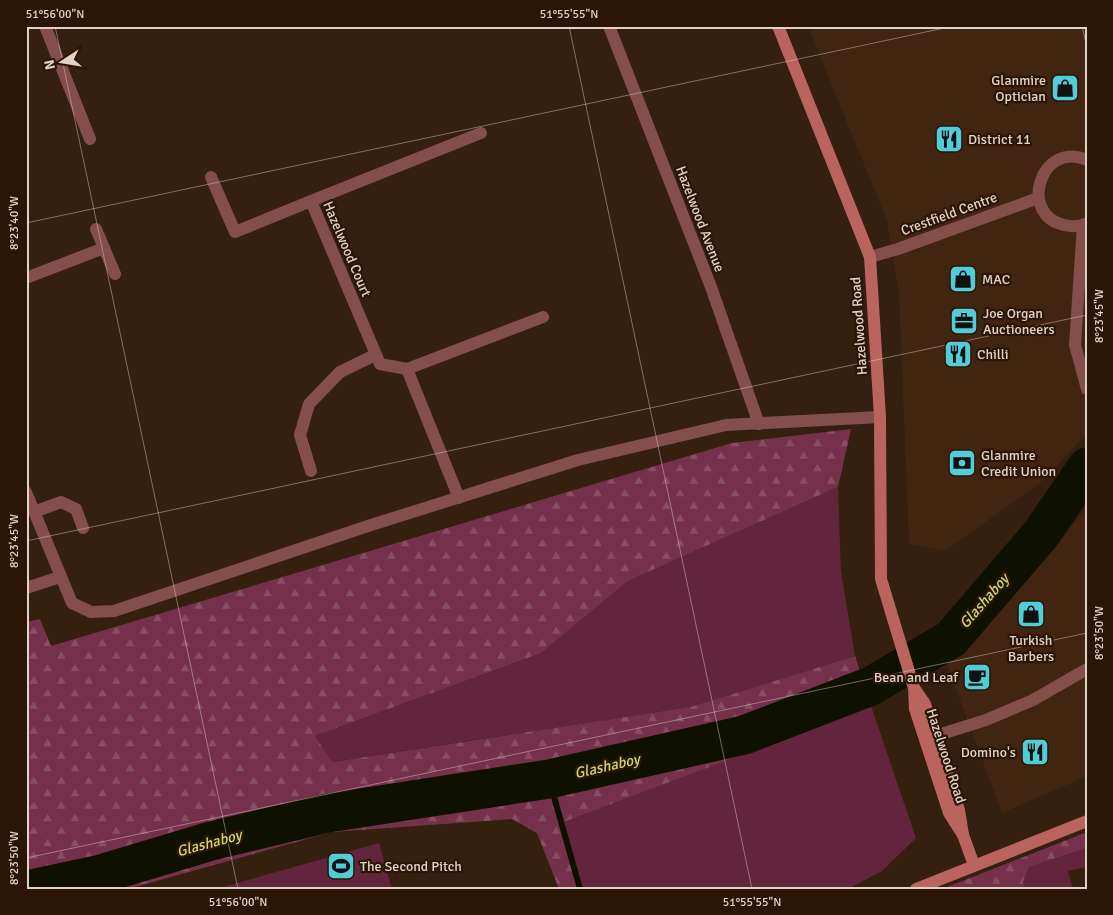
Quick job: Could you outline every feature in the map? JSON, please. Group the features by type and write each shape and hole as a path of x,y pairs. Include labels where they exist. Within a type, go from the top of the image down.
{"street":[{"path":"45,26 90,139"},
{"name":"Hazelwood Avenue","path":"609,26 711,287 759,424"},
{"name":"Hazelwood Road","path":"778,26 870,257 880,417 881,579 914,688 915,709 949,813 963,835"},
{"path":"311,201 482,132"},
{"path":"1087,160 1074,157 1054,162 1040,178 1038,188 1038,198 1042,209 1050,218 1060,224 1071,226 1085,224 1075,345 1087,389"},
{"name":"Hazelwood Court","path":"211,177 235,232 311,201 375,355"},
{"name":"Crestfield Centre","path":"870,257 898,249 1038,198"},
{"path":"96,229 115,274"},
{"path":"26,278 104,248"},
{"path":"310,471 300,435 309,404 340,372 375,355 380,364 408,369 543,317"},
{"path":"408,369 459,498"},
{"path":"26,492 72,603 91,612 114,611 578,460 726,425 880,417"},
{"path":"34,512 61,502 76,509 83,528"},
{"path":"26,588 60,577"},
{"path":"935,736 986,720 1025,703 1087,669"},
{"name":"Hazelwood Road","path":"914,688 925,704 959,810 963,835 974,865"},
{"path":"916,889 1087,821"}],"shaded area":[{"path":"821,26 1087,26 1087,434 1039,484 945,551 909,544 899,293 887,221 810,31"},
{"path":"838,487 841,572 855,656 690,707 331,762 315,736 541,653 628,581"},
{"path":"1087,508 1087,776 1002,813 943,654 991,614 1063,538"},
{"path":"871,706 916,838 882,871 848,889 579,889 564,822"},
{"name":"The Second Pitch","path":"379,843 392,889 216,889"},
{"path":"1087,848 1087,867 1068,871 1073,889 1026,889 1023,882 1029,867"}],"green space":[{"path":"851,429 838,487 628,581 541,653 315,736 332,762 690,707 855,656 871,706 564,822 580,889 559,889 537,833 512,819 332,832 128,889 26,889 26,622 40,619 51,646 732,443"},
{"path":"1087,832 1087,848 1029,867 1023,882 1026,889 942,889"}],"waterway":[{"name":"Glashaboy","path":"31,889 101,874 211,841 328,813 549,779 744,735 871,686 951,639 1041,534 1087,467"},
{"path":"549,779 580,889"}],"place":[{"name":"Glanmire Optician","path":"1065,88"},
{"name":"District 11","path":"949,139"},
{"name":"MAC","path":"963,279"},
{"name":"Joe Organ Auctioneers","path":"964,321"},
{"name":"Chilli","path":"958,354"},
{"name":"Glanmire Credit Union","path":"962,463"},
{"name":"Turkish Barbers","path":"1031,614"},
{"name":"Bean and Leaf","path":"977,677"},
{"name":"Domino's","path":"1035,752"},
{"name":"The Second Pitch","path":"341,866"}]}
